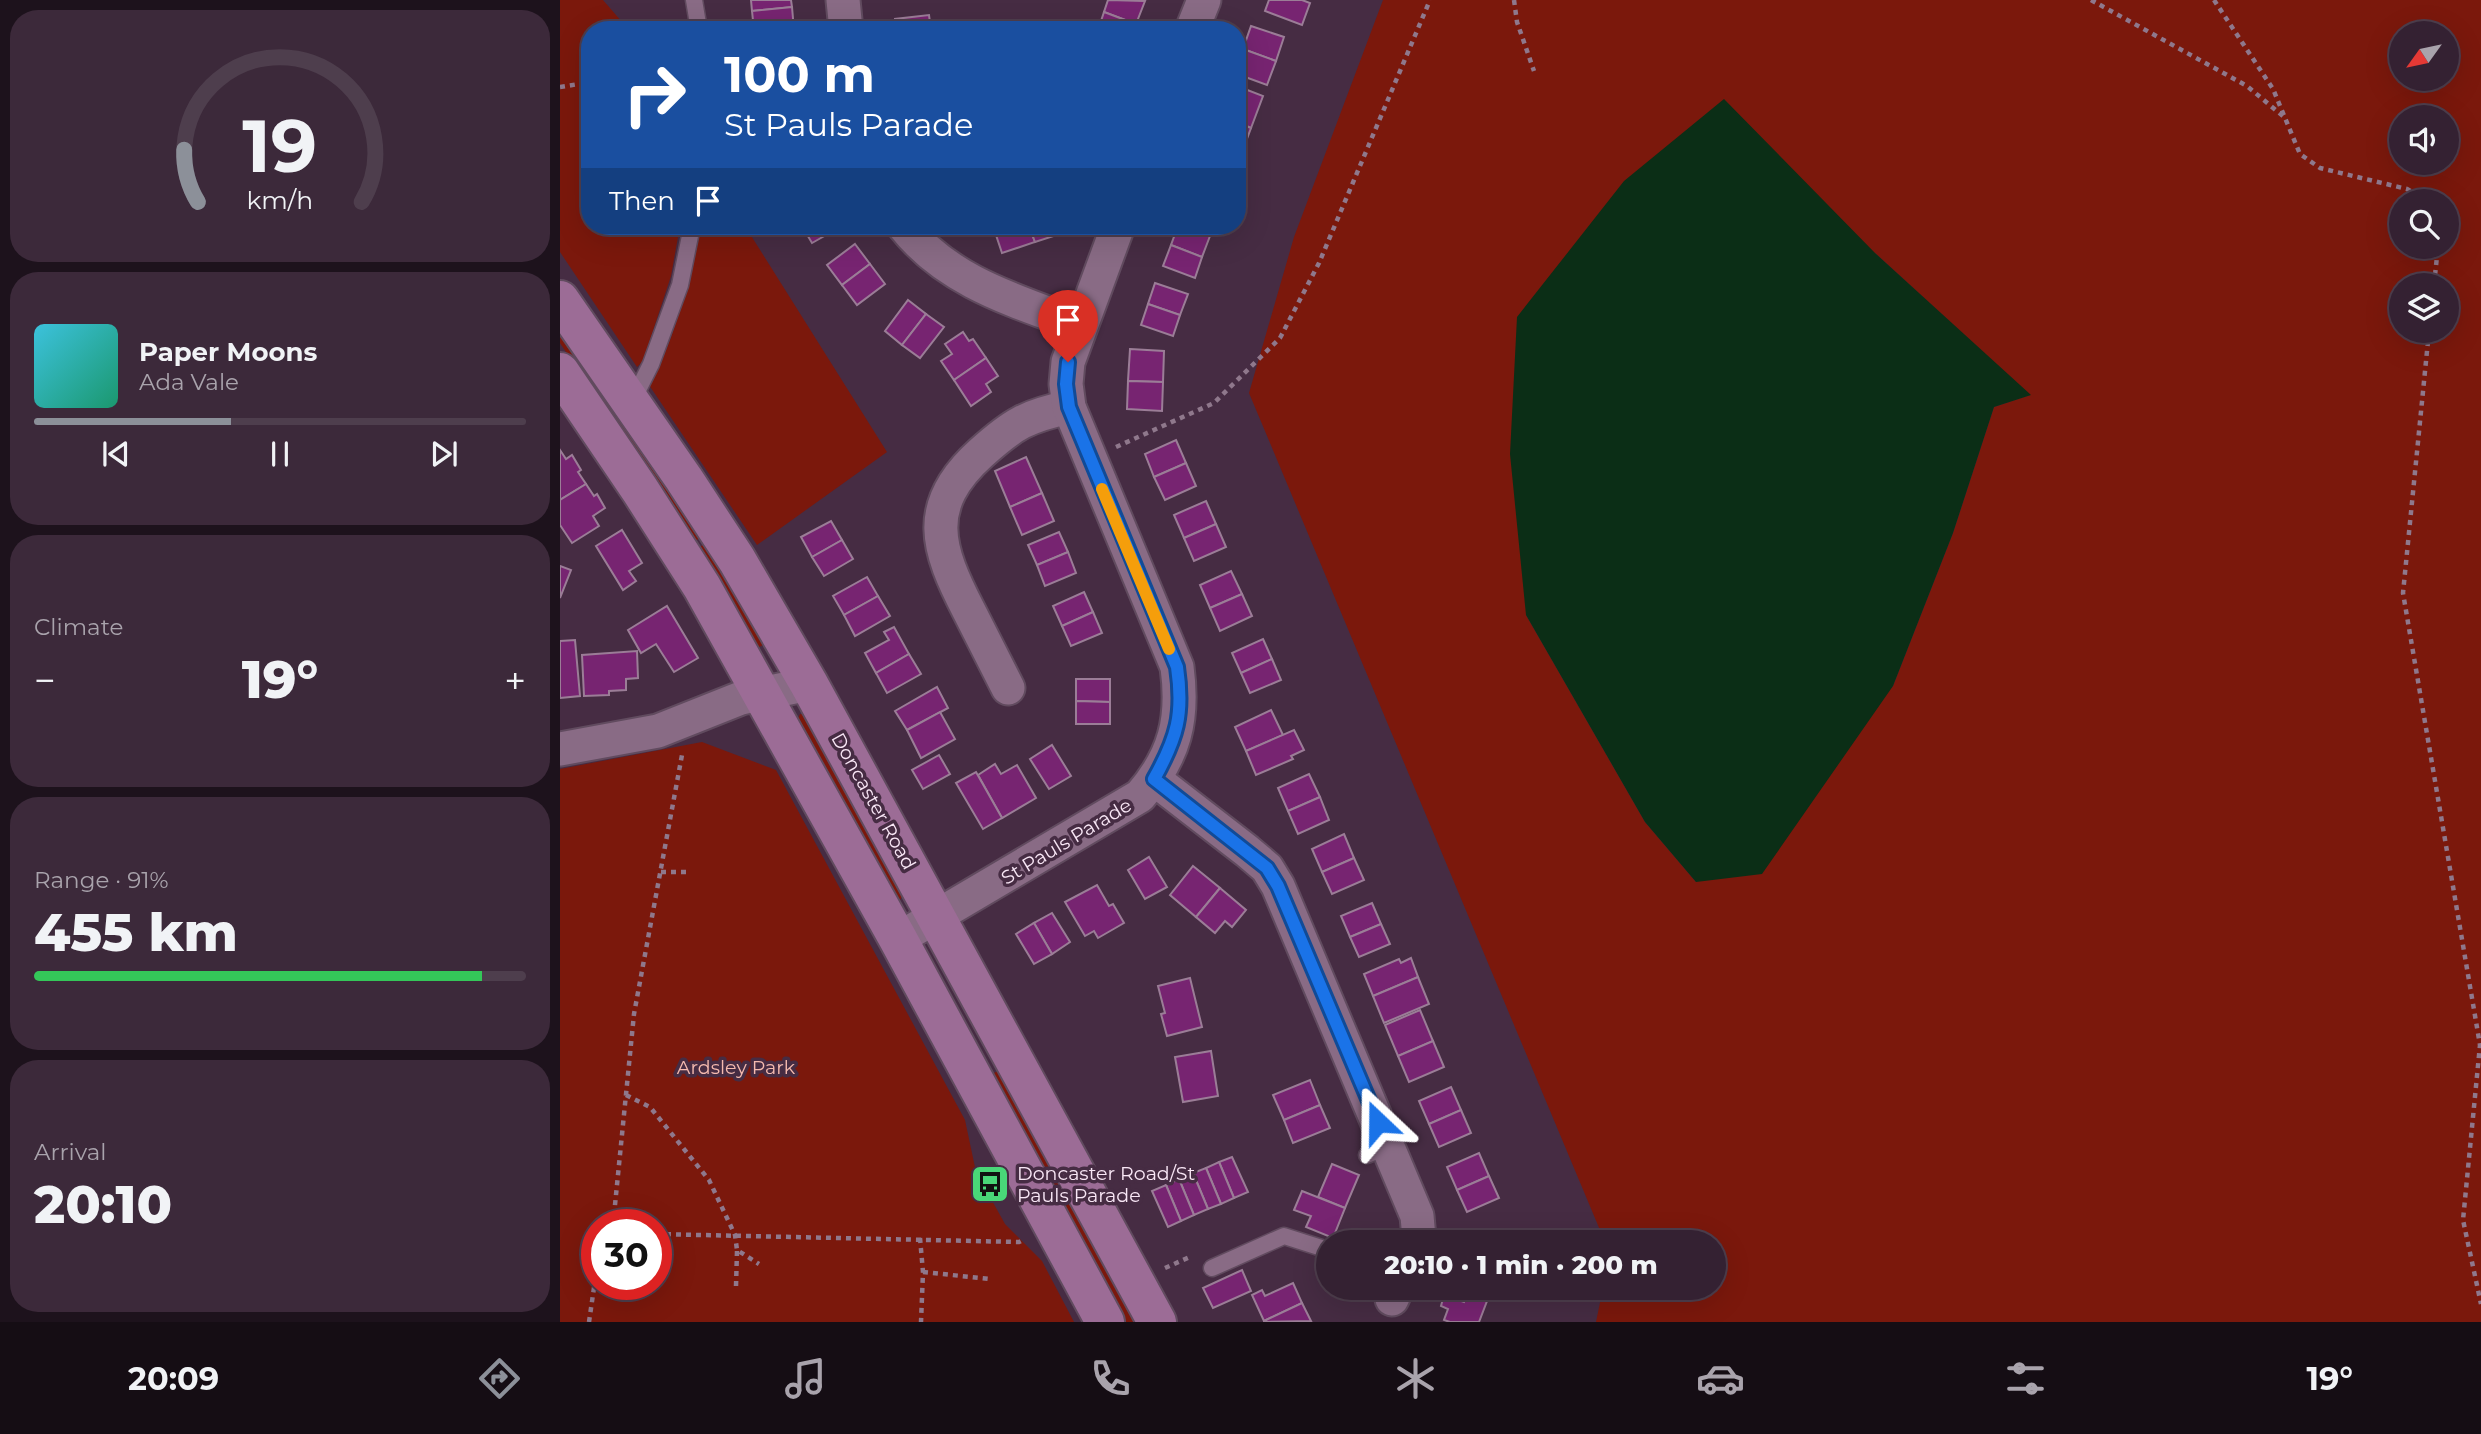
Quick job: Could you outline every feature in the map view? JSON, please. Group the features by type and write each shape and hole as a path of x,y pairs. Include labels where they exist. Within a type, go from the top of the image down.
{"highway":[{"name":"Doncaster Road","path":"560,300 737,560 938,917 1157,1322"},
{"path":"560,372 640,489 702,587 898,940 1105,1322"}],"street":[{"path":"843,0 845,21"},
{"path":"1196,21 1204,0"},
{"path":"912,235 926,251 954,272 990,291 1080,325"},
{"name":"St Pauls Parade","path":"898,940 1140,796 1154,779 1169,753 1178,723 1181,697 1177,667 1069,407 1066,384 1068,362 1080,325 1115,235"},
{"path":"1008,688 949,572 940,538 940,517 950,490 970,463 996,439 1018,422 1069,407"},
{"path":"560,749 658,731 761,692 809,684"},
{"path":"1154,779 1267,868 1278,886 1378,1150 1417,1216 1418,1230"}],"lane":[{"path":"694,0 698,21"},
{"path":"631,402 650,363 680,285 690,235"},
{"path":"1212,1268 1284,1236 1316,1246"}],"path":[{"path":"1090,459 1214,403 1280,338 1319,263 1430,0"},
{"path":"1514,0 1517,23 1534,71"},
{"path":"2091,0 2247,86 2285,117"},
{"path":"2214,0 2273,89 2300,154 2320,168 2407,189"},
{"path":"560,87 581,84"},
{"path":"2428,343 2403,593 2480,1045 2463,1220 2481,1304"},
{"path":"615,1209 634,1014 688,720"},
{"path":"661,872 687,872"},
{"path":"626,1095 650,1107 709,1180 735,1235 736,1286"},
{"path":"672,1234 1019,1242 1052,1226"},
{"path":"920,1238 923,1272 921,1322"},
{"path":"737,1250 759,1264"},
{"path":"1136,1284 1198,1253 1212,1268"},
{"path":"923,1272 990,1279"},
{"path":"589,1322 592,1300"}],"green space":[{"path":"560,0 603,0 621,21 581,21 581,235 678,235 671,276 643,361 637,367 560,252"},
{"path":"1383,0 2481,0 2481,1322 1596,1322 1601,1300 1726,1300 1726,1230 1600,1230 1249,393 1294,237","holes":["1875,253 2030,395 1994,407 1953,533 1893,686 1696,882 1645,822 1526,615"]},
{"path":"698,235 751,235 887,452 757,545 649,385 667,349 686,287"},
{"path":"560,330 704,536 693,542 560,343"},
{"path":"708,542 768,642 756,649 696,549"},
{"path":"800,714 808,715 904,893 900,900 893,899 797,721"},
{"name":"Ardsley Park","path":"702,742 776,770 965,1120 976,1172 1005,1224 1042,1261 1074,1322 560,1322 560,769"},
{"path":"1002,1069 1136,1322 1122,1322 990,1075"}],"shaded area":[{"path":"1724,99 1875,253 2031,395 1994,407 1953,533 1893,686 1762,874 1696,882 1645,822 1526,615 1510,454 1517,317 1624,181"}],"building":[{"path":"751,0 791,0 792,7 752,11"},
{"path":"1108,0 1145,1 1137,21 1128,21 1104,12"},
{"path":"1269,0 1302,0 1310,3 1302,25 1265,11"},
{"path":"792,7 793,21 753,21 752,11"},
{"path":"1104,12 1128,21 1101,21"},
{"path":"929,15 930,21 895,21"},
{"path":"1251,26 1284,37 1276,61 1246,50"},
{"path":"1246,50 1276,61 1267,85 1246,77"},
{"path":"1246,89 1263,96 1251,128 1246,126"},
{"path":"1246,126 1251,128 1246,141"},
{"path":"807,235 826,235 812,243"},
{"path":"996,235 1032,235 1035,242 1002,253"},
{"path":"1032,235 1057,235 1035,242"},
{"path":"1175,235 1210,236 1202,257 1171,245"},
{"path":"855,244 870,264 842,285 827,265"},
{"path":"1171,245 1202,257 1195,278 1163,266"},
{"path":"870,264 885,284 857,305 842,285"},
{"path":"1155,283 1188,294 1180,315 1148,304"},
{"path":"908,300 926,314 902,345 885,331"},
{"path":"1148,304 1180,315 1173,336 1141,325"},
{"path":"926,314 944,327 920,358 902,345"},
{"path":"963,332 969,341 973,339 986,358 954,380 941,361 952,354 945,344"},
{"path":"1130,349 1164,351 1163,382 1128,381"},
{"path":"986,358 998,376 986,384 991,392 971,406 954,380"},
{"path":"1128,381 1163,382 1162,411 1127,409"},
{"path":"1176,440 1186,463 1154,477 1145,454"},
{"path":"560,450 566,459 572,455 586,484 560,500"},
{"path":"1026,457 1042,493 1010,507 995,471"},
{"path":"1186,463 1196,486 1165,500 1154,477"},
{"path":"586,484 594,496 597,494 605,508 593,516 599,526 572,543 560,525 560,500"},
{"path":"1042,493 1054,521 1022,535 1010,507"},
{"path":"1206,501 1216,524 1184,538 1174,515"},
{"path":"831,521 842,540 812,557 801,537"},
{"path":"1216,524 1226,547 1194,561 1184,538"},
{"path":"622,530 642,563 629,571 636,581 623,590 596,546"},
{"path":"1059,532 1068,552 1037,565 1028,545"},
{"path":"842,540 853,559 824,576 812,557"},
{"path":"1068,552 1076,573 1045,586 1037,565"},
{"path":"560,566 571,570 560,598"},
{"path":"1231,571 1242,594 1210,608 1200,585"},
{"path":"867,577 878,596 844,615 833,596"},
{"path":"1084,592 1093,612 1062,626 1053,606"},
{"path":"1242,594 1252,616 1220,631 1210,608"},
{"path":"878,596 890,616 855,636 844,615"},
{"path":"667,606 698,658 674,672 656,644 641,653 628,630"},
{"path":"1093,612 1102,633 1071,646 1062,626"},
{"path":"894,627 909,654 876,673 865,653 889,640 884,632"},
{"path":"1263,639 1272,659 1241,673 1232,653"},
{"path":"575,640 580,696 560,698 560,641"},
{"path":"637,651 638,678 626,679 626,690 609,691 609,695 584,696 582,655"},
{"path":"909,654 921,674 887,693 876,673"},
{"path":"1272,659 1281,680 1250,693 1241,673"},
{"path":"1076,679 1110,679 1110,702 1076,701"},
{"path":"937,687 948,708 907,730 895,711"},
{"path":"1076,701 1110,702 1110,724 1076,724"},
{"path":"1271,710 1283,735 1246,751 1235,727"},
{"path":"940,712 955,739 921,758 907,730"},
{"path":"1294,730 1304,750 1291,756 1293,759 1256,775 1246,751"},
{"path":"1052,745 1071,776 1049,789 1030,759"},
{"path":"939,755 950,774 923,789 912,770"},
{"path":"995,764 1001,774 1017,765 1036,798 1002,818 978,775"},
{"path":"976,772 1002,818 983,829 956,783"},
{"path":"1309,774 1320,797 1288,811 1278,788"},
{"path":"1320,797 1329,820 1298,834 1288,811"},
{"path":"1344,834 1354,858 1322,872 1312,849"},
{"path":"1149,857 1167,887 1145,899 1128,870"},
{"path":"1354,858 1364,880 1332,894 1322,872"},
{"path":"1193,866 1220,888 1196,917 1170,895"},
{"path":"1097,885 1109,906 1113,904 1124,923 1098,938 1094,931 1085,936 1065,902"},
{"path":"1220,888 1246,910 1232,927 1225,921 1215,933 1196,917"},
{"path":"1372,903 1381,924 1350,937 1341,916"},
{"path":"1052,913 1070,942 1052,954 1034,923"},
{"path":"1034,923 1052,954 1034,964 1016,934"},
{"path":"1381,924 1390,944 1359,957 1350,937"},
{"path":"1411,958 1418,977 1373,996 1364,974 1399,959 1401,963"},
{"path":"1418,977 1429,1004 1384,1023 1373,996"},
{"path":"1190,978 1202,1027 1167,1036 1161,1014 1165,1013 1158,986"},
{"path":"1420,1010 1433,1041 1398,1056 1385,1025"},
{"path":"1433,1041 1444,1067 1409,1082 1398,1056"},
{"path":"1211,1051 1218,1096 1183,1102 1175,1057"},
{"path":"1310,1080 1320,1105 1284,1120 1273,1095"},
{"path":"1451,1087 1461,1110 1429,1124 1419,1101"},
{"path":"1320,1105 1330,1128 1293,1143 1284,1120"},
{"path":"1461,1110 1471,1133 1439,1147 1429,1124"},
{"path":"1479,1153 1489,1176 1457,1190 1447,1167"},
{"path":"1232,1157 1248,1192 1234,1198 1219,1162"},
{"path":"1219,1162 1234,1198 1221,1204 1206,1168"},
{"path":"1332,1164 1359,1175 1345,1208 1318,1197"},
{"path":"1206,1168 1221,1204 1208,1209 1193,1173"},
{"path":"1193,1173 1208,1209 1194,1215 1179,1179"},
{"path":"1489,1176 1499,1198 1467,1212 1457,1190"},
{"path":"1179,1179 1194,1215 1181,1221 1166,1185"},
{"path":"1166,1185 1181,1221 1168,1227 1152,1191"},
{"path":"1302,1191 1345,1208 1336,1230 1316,1231 1306,1227 1311,1216 1294,1210"},
{"path":"1242,1270 1251,1291 1213,1308 1203,1288"},
{"path":"1293,1283 1302,1303 1264,1321 1252,1295 1262,1290 1265,1296"},
{"path":"1443,1300 1487,1301 1479,1322 1444,1320 1448,1309 1441,1306"},
{"path":"1302,1303 1311,1321 1264,1322 1264,1321"}],"slow traffic":[{"path":"1102,489 1169,649"}],"place":[{"name":"Doncaster Road/St Pauls Parade","path":"990,1184"}],"route":[{"path":"1068,362 1066,384 1069,407 1177,667 1181,697 1178,723 1169,753 1154,779 1267,868 1278,886 1378,1122"}]}
